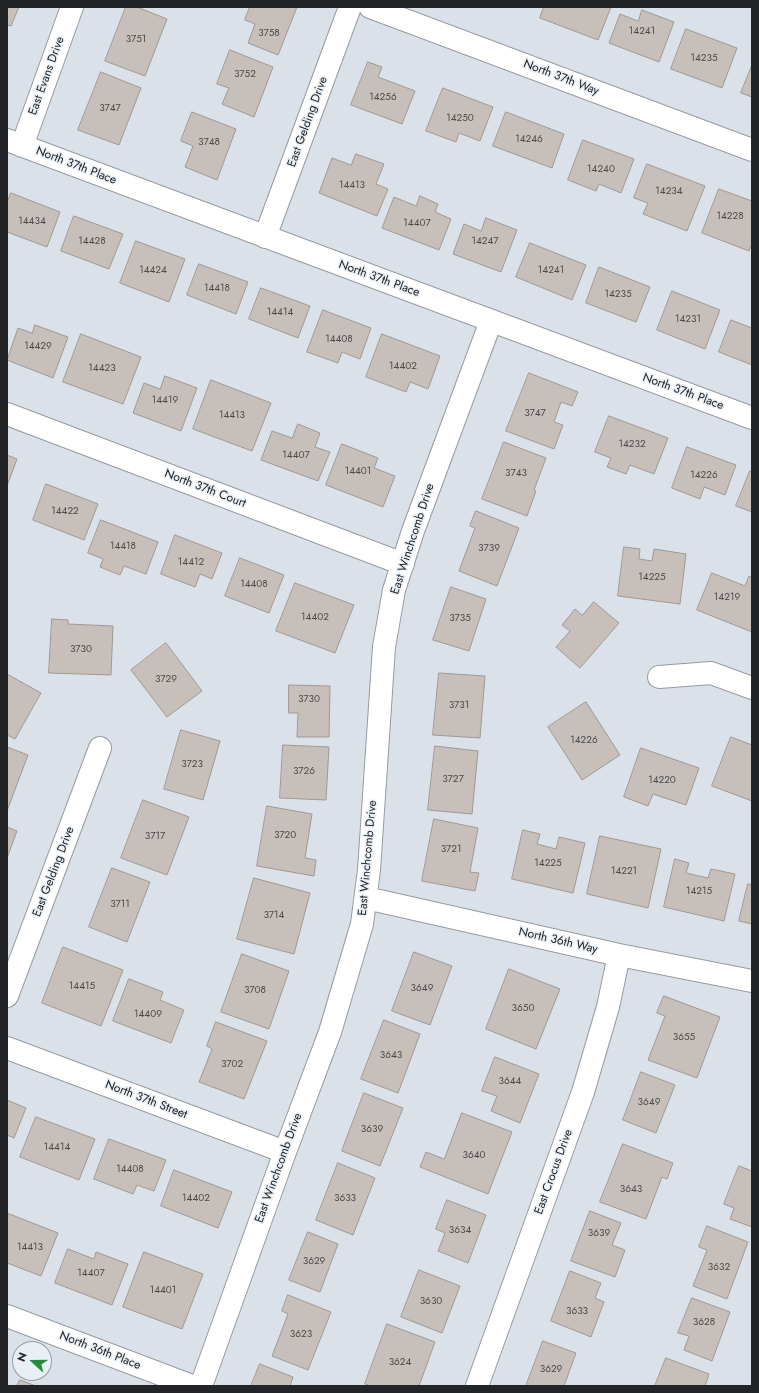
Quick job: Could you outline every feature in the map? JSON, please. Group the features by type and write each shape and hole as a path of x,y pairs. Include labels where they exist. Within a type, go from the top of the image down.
{"street":[{"name":"East Evans Drive","path":"14,143 72,7"},
{"name":"East Gelding Drive","path":"265,237 350,7"},
{"name":"North 37th Way","path":"370,7 752,150"},
{"name":"North 37th Place","path":"14,143 752,418"},
{"name":"East Winchcomb Drive","path":"201,1386 330,1032 362,924 370,862 384,647 394,590 413,531 491,321"},
{"name":"North 37th Court","path":"7,414 403,564"},
{"path":"660,677 710,673 752,688"},
{"name":"East Gelding Drive","path":"7,996 100,748"},
{"name":"North 36th Way","path":"366,898 619,955 752,981"},
{"name":"East Crocus Drive","path":"477,1386 583,1092 608,1007 619,955"},
{"name":"North 37th Street","path":"7,1048 285,1152"},
{"name":"North 36th Place","path":"7,1316 192,1386"}],"building":[{"path":"7,7 19,7 11,26 7,25"},
{"path":"126,7 137,7 167,19 145,76 105,61"},
{"path":"250,7 297,7 278,55 248,43 255,24 245,20"},
{"path":"544,7 611,7 598,40 540,18"},
{"path":"642,10 674,22 659,62 609,43 620,14 638,21"},
{"path":"686,29 737,48 722,88 671,69"},
{"path":"230,50 273,67 254,117 222,104 229,88 217,84"},
{"path":"368,62 382,67 378,77 415,91 402,124 351,105"},
{"path":"752,65 752,97 741,93"},
{"path":"101,72 141,88 119,145 78,130"},
{"path":"443,88 493,107 480,141 459,133 456,142 426,131"},
{"path":"192,112 236,129 217,180 185,167 193,146 181,141"},
{"path":"506,112 564,134 552,168 493,146"},
{"path":"583,140 634,159 621,193 599,184 596,191 568,180"},
{"path":"356,154 384,164 376,184 388,189 377,216 319,193 332,158 351,165"},
{"path":"647,164 705,186 687,231 643,214 648,203 634,198"},
{"path":"719,189 752,201 752,243 749,251 702,233"},
{"path":"11,193 60,212 47,247 7,232 7,203"},
{"path":"420,196 438,204 435,212 451,219 439,250 382,228 394,197 416,206"},
{"path":"74,216 123,234 109,269 61,251"},
{"path":"486,218 517,230 501,272 453,254 464,224 481,231"},
{"path":"136,241 185,259 169,302 120,283"},
{"path":"530,243 586,265 572,300 516,277"},
{"path":"199,264 248,282 236,314 187,295"},
{"path":"599,267 650,287 636,322 586,303"},
{"path":"261,288 310,306 298,338 249,319"},
{"path":"672,291 720,310 705,349 657,330"},
{"path":"323,310 371,328 360,359 342,352 338,363 307,352"},
{"path":"731,320 752,328 752,365 719,352"},
{"path":"35,325 68,337 53,378 7,360 18,328 32,333"},
{"path":"81,334 141,357 123,404 63,382"},
{"path":"382,334 440,356 428,389 410,382 406,392 366,377"},
{"path":"529,373 578,392 572,406 561,402 554,422 563,425 554,449 506,431"},
{"path":"165,376 197,388 181,431 133,413 144,383 160,389"},
{"path":"211,380 271,403 252,451 193,429"},
{"path":"609,416 668,438 654,474 630,465 626,474 607,467 611,458 595,452"},
{"path":"298,424 320,433 315,447 330,452 318,481 261,460 272,431 292,438"},
{"path":"504,442 546,458 534,490 536,491 527,516 482,499"},
{"path":"342,444 378,458 374,468 395,476 383,507 326,485"},
{"path":"687,447 736,465 725,495 704,487 700,499 672,488"},
{"path":"7,455 17,459 7,486"},
{"path":"750,471 752,472 752,512 736,506"},
{"path":"46,484 98,504 84,540 33,520"},
{"path":"476,511 519,528 497,586 459,571 475,528 470,526"},
{"path":"101,520 158,542 146,574 124,566 120,575 100,567 103,559 88,553"},
{"path":"175,535 222,553 212,579 200,574 195,587 161,574"},
{"path":"624,547 640,549 639,559 652,561 654,549 686,554 680,604 618,596"},
{"path":"240,558 284,575 269,613 225,596"},
{"path":"712,573 745,586 749,576 752,577 752,632 697,610"},
{"path":"295,583 354,605 335,653 276,631"},
{"path":"451,587 486,599 469,651 433,640"},
{"path":"594,602 619,623 580,668 556,647 570,631 562,625 575,609 582,615"},
{"path":"52,619 68,620 68,624 113,626 111,675 49,673"},
{"path":"166,643 202,691 167,717 131,670"},
{"path":"439,673 485,676 480,738 433,735"},
{"path":"7,674 41,693 15,739 7,735"},
{"path":"289,685 330,686 329,737 297,737 298,713 289,713"},
{"path":"586,702 620,755 582,780 548,727"},
{"path":"181,730 220,741 203,800 164,789"},
{"path":"731,737 752,745 752,801 712,786"},
{"path":"283,745 329,747 326,800 280,798"},
{"path":"435,746 478,751 472,814 428,810"},
{"path":"7,747 28,755 7,811"},
{"path":"641,748 699,768 686,805 653,794 648,806 624,797"},
{"path":"143,800 189,817 167,875 121,858"},
{"path":"267,806 312,814 305,858 316,860 314,876 257,866"},
{"path":"434,819 478,828 470,872 479,873 475,891 422,881"},
{"path":"7,827 17,831 7,858"},
{"path":"523,830 540,834 537,844 556,849 559,837 585,843 573,893 512,879"},
{"path":"600,836 661,849 648,908 587,894"},
{"path":"675,859 689,863 686,873 708,878 711,869 735,874 724,921 664,907"},
{"path":"112,868 150,882 127,942 89,927"},
{"path":"254,878 310,893 294,954 237,939"},
{"path":"748,884 752,885 752,924 739,921"},
{"path":"63,947 123,970 101,1026 42,1003"},
{"path":"414,952 452,966 430,1025 392,1011"},
{"path":"242,954 289,971 269,1029 221,1012"},
{"path":"509,969 560,989 536,1049 486,1029"},
{"path":"129,979 163,992 160,1000 184,1010 171,1043 113,1021"},
{"path":"664,996 720,1017 697,1078 648,1060 665,1016 657,1013"},
{"path":"384,1020 420,1034 398,1093 361,1079"},
{"path":"216,1022 267,1041 244,1099 199,1082 212,1049 207,1046"},
{"path":"495,1057 539,1074 520,1123 491,1111 497,1096 482,1091"},
{"path":"641,1072 675,1085 656,1133 623,1120"},
{"path":"364,1093 403,1108 380,1166 342,1151"},
{"path":"7,1100 26,1108 14,1138 7,1135"},
{"path":"462,1113 512,1132 488,1194 420,1167 426,1152 444,1159"},
{"path":"36,1117 95,1139 79,1180 20,1157"},
{"path":"109,1139 166,1160 154,1191 137,1185 133,1194 94,1179"},
{"path":"623,1144 673,1163 667,1179 662,1177 646,1219 600,1202"},
{"path":"338,1163 375,1178 353,1235 316,1220"},
{"path":"739,1166 752,1171 752,1227 730,1219 734,1208 724,1204"},
{"path":"174,1170 232,1192 218,1228 161,1206"},
{"path":"447,1200 486,1215 468,1263 438,1251 445,1233 436,1229"},
{"path":"590,1211 621,1223 612,1245 625,1250 615,1277 571,1261"},
{"path":"7,1213 58,1233 41,1276 7,1263"},
{"path":"707,1226 748,1242 727,1299 693,1286 707,1250 699,1247"},
{"path":"308,1232 338,1244 320,1292 289,1280"},
{"path":"68,1249 94,1259 96,1252 128,1264 112,1305 55,1283"},
{"path":"144,1252 203,1274 182,1329 123,1307"},
{"path":"419,1270 460,1286 442,1333 401,1317"},
{"path":"570,1271 601,1283 595,1298 604,1302 591,1337 551,1321"},
{"path":"288,1295 331,1312 308,1370 272,1356 288,1314 282,1311"},
{"path":"692,1298 730,1312 712,1361 684,1350 689,1336 678,1333"},
{"path":"387,1324 435,1342 419,1386 370,1386 365,1384"},
{"path":"543,1341 576,1353 564,1386 526,1386"},
{"path":"666,1358 709,1374 705,1386 655,1386"},
{"path":"260,1364 293,1377 290,1386 251,1386"},
{"path":"20,1381 23,1381 36,1386 17,1386"}]}
